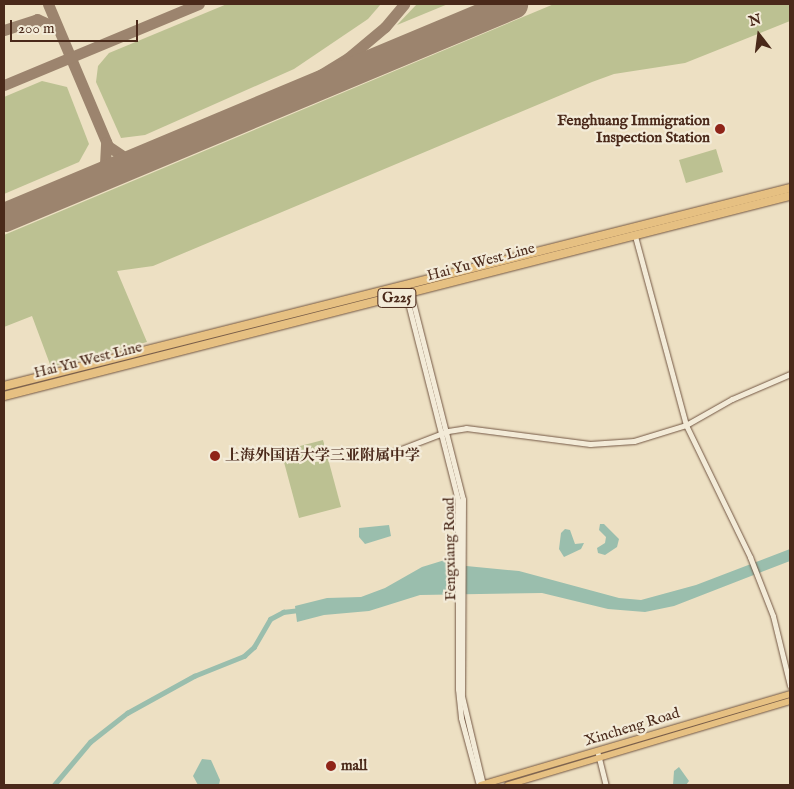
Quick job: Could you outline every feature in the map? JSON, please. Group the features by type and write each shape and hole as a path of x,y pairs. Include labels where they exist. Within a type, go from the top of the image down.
{"highway":[{"name":"Hai Yu West Line","path":"4,396 635,236 755,201 790,188"},
{"name":"Hai Yu West Line","path":"4,386 755,201 790,196"}],"main road":[{"name":"Xincheng Road","path":"482,785 790,694"},
{"name":"Xincheng Road","path":"508,785 790,701"}],"street":[{"path":"635,236 686,425 750,557 773,616 790,686"},
{"name":"Fengxiang Road","path":"406,286 445,432 458,500 462,563 462,696 482,785"},
{"path":"388,454 445,432 501,430 558,441 608,444 634,441 686,425 732,399 790,374"},
{"path":"598,751 606,785"}],"shaded area":[{"path":"227,4 381,4 368,19 294,69 145,135 121,138 96,82 98,66 109,53"},
{"path":"417,4 448,4 397,25"},
{"path":"554,4 790,4 790,21 685,63 614,74 592,82 153,266 117,271 147,342 51,367 32,316 4,327 4,235"},
{"path":"42,81 67,87 89,144 79,162 4,194 4,97"},
{"path":"716,149 723,172 686,183 679,160"},
{"path":"323,440 341,507 299,518 281,451"},
{"path":"600,524 604,524 619,539 617,547 605,555 598,553 597,548 605,543 606,537 599,530"},
{"path":"389,525 391,536 365,544 359,537 359,528"},
{"path":"565,529 570,530 575,544 584,543 581,549 564,557 559,549 561,533"},
{"path":"790,549 790,561 674,606 645,612 608,609 542,593 420,595 369,611 324,615 297,622 295,606 327,598 361,597 385,588 422,567 448,559 456,565 519,571 619,598 641,600 696,585"},
{"path":"202,759 211,760 220,780 219,785 198,785 193,776"},
{"path":"679,767 689,781 686,785 673,785 674,771"}],"waterway":[{"path":"54,785 90,742 127,713 194,676 244,656 254,647 270,619 283,612 300,610"}],"taxiway":[{"path":"48,4 108,146 126,158 148,157"},
{"path":"4,85 199,4"},
{"path":"273,104 348,58 385,27 404,4"},
{"path":"506,7 512,4"},
{"path":"4,30 37,19 57,28"},
{"path":"87,182 105,164 106,142"}],"runway":[{"path":"4,217 513,4"}],"place":[{"name":"Fenghuang Immigration Inspection Station","path":"720,129"},
{"name":"上海外国语大学三亚附属中学","path":"215,456"},
{"name":"mall","path":"331,766"}]}
